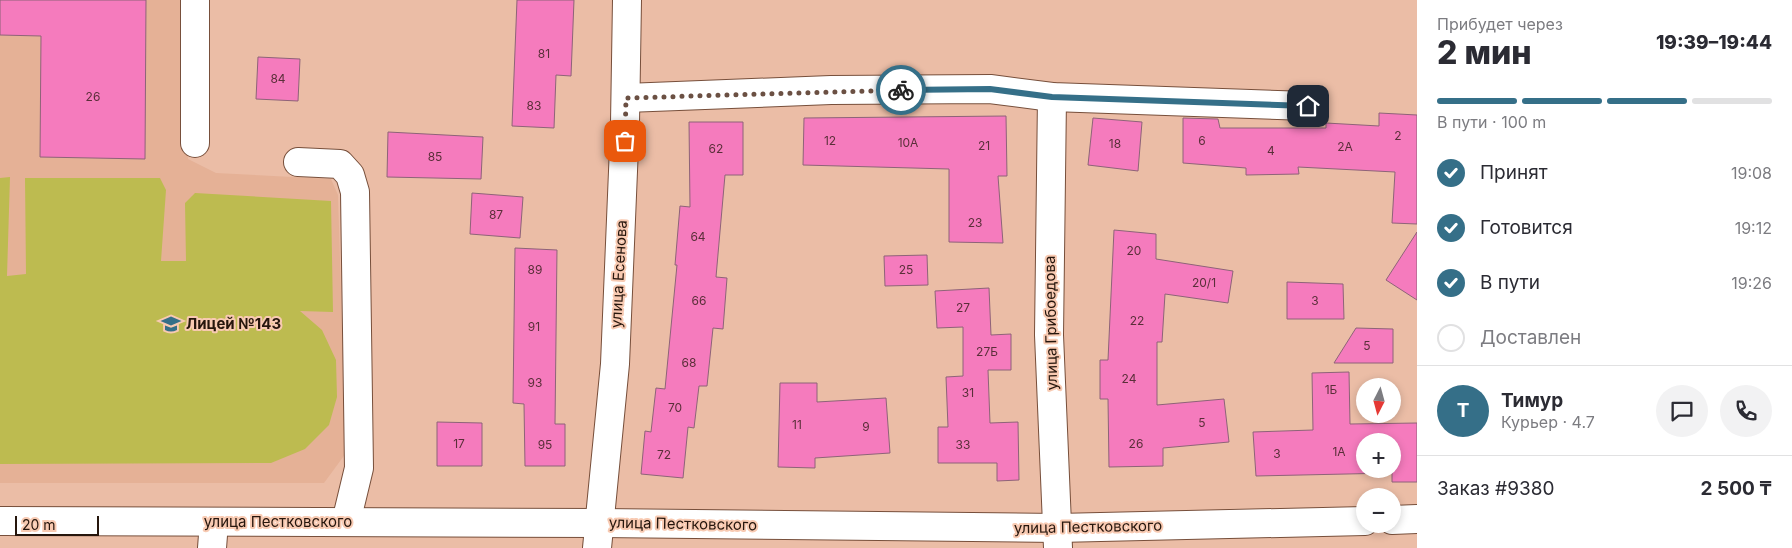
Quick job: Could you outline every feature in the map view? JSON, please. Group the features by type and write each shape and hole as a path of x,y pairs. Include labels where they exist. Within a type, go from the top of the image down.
{"street":[{"path":"195,0 195,143"},
{"name":"улица Есенова","path":"599,535 615,364 626,98 627,0"},
{"path":"626,98 831,90 980,89 1052,97 1308,106"},
{"name":"улица Грибоедова","path":"1052,97 1049,335 1058,538"},
{"path":"298,162 340,164 350,175 355,192 359,468 346,522"},
{"path":"1401,520 1417,519"},
{"name":"улица Пестковского","path":"0,521 213,535 346,522 599,535 1058,538 1356,521"}],"shaded area":[{"name":"Лицей №143","path":"0,0 189,0 188,159 216,173 331,179 338,195 346,453 324,483 0,483"},
{"name":"Лицей №143","path":"10,177 7,276 26,274 25,178 160,178 166,190 161,261 186,261 185,203 195,193 331,201 333,312 300,311 322,330 336,360 337,397 329,425 305,449 271,463 0,464 0,178"}],"building":[{"path":"0,0 146,0 145,159 40,157 41,36 0,35"},
{"path":"517,0 574,0 571,76 556,75 554,128 512,126"},
{"path":"258,57 300,59 298,101 256,99"},
{"path":"1379,113 1417,115 1417,224 1392,223 1395,172 1298,167 1299,174 1246,175 1246,168 1183,163 1183,118 1218,119 1220,128 1326,128 1326,123 1379,126"},
{"path":"1006,116 1007,176 998,176 1003,243 949,242 949,169 803,165 804,118"},
{"path":"1093,118 1142,122 1138,171 1088,165"},
{"path":"689,122 743,122 743,175 725,175 716,277 727,278 723,329 713,328 707,386 699,386 694,428 688,427 683,478 641,474 645,431 651,432 656,388 665,389 677,265 675,265 680,206 690,207"},
{"path":"388,132 483,137 481,179 387,177"},
{"path":"472,193 523,197 520,238 470,234"},
{"path":"1114,230 1156,234 1156,259 1233,271 1228,303 1165,294 1162,342 1157,342 1157,405 1224,399 1229,442 1163,448 1163,466 1109,467 1108,399 1100,399 1100,360 1108,360"},
{"path":"1417,232 1417,300 1386,280"},
{"path":"515,248 557,250 555,424 565,424 565,466 525,466 524,404 513,403"},
{"path":"927,255 928,285 885,286 884,256"},
{"path":"1287,282 1343,284 1344,319 1287,319"},
{"path":"989,288 991,335 1011,334 1011,370 988,370 990,423 1018,422 1019,480 997,481 997,463 938,463 938,427 948,427 946,377 963,376 963,327 937,328 935,291"},
{"path":"1356,328 1393,329 1393,363 1334,363"},
{"path":"1349,372 1350,424 1417,423 1417,482 1392,482 1392,478 1401,478 1401,433 1356,433 1356,474 1256,476 1253,432 1313,430 1312,373"},
{"path":"780,383 817,383 817,402 886,398 890,453 815,458 815,468 778,467"},
{"path":"437,422 482,423 482,466 437,466"}],"way so far":[{"path":"625,141 626,98 831,90 901,90"}],"place":[{"name":"Лицей №143","path":"171,324"}],"route":[{"path":"901,90 990,89 1052,97 1308,106"}]}
